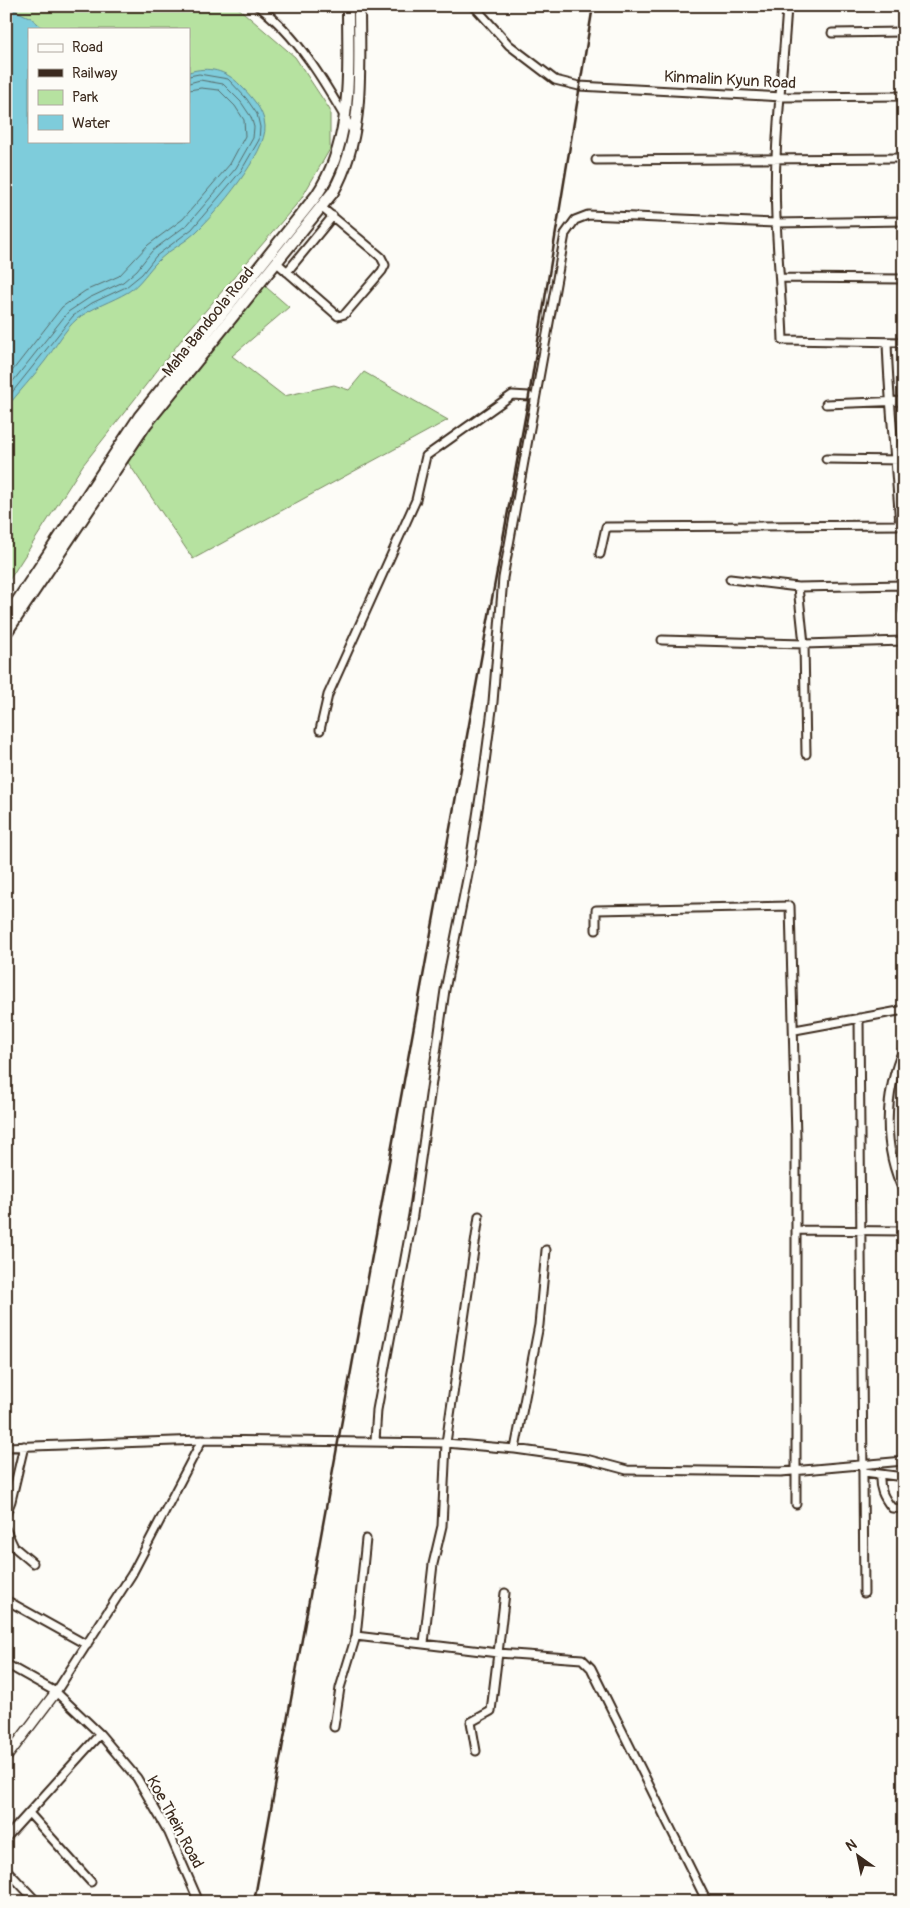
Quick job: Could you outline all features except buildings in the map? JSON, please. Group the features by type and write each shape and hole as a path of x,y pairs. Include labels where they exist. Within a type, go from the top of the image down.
{"main road":[{"name":"Maha Bandoola Road","path":"6,618 139,417 316,196 335,161 345,118 349,68 348,6"},
{"name":"Maha Bandoola Road","path":"6,633 146,424 321,207 339,182 354,133 359,92 359,6"}],"street":[{"path":"258,6 303,52 325,82 354,133"},
{"name":"Kinmalin Kyun Road","path":"474,6 508,45 555,80 579,86 782,97 904,96"},
{"path":"787,6 782,97 776,159 776,223 781,278 783,340 904,342"},
{"path":"832,33 904,32"},
{"path":"596,160 904,158"},
{"path":"276,262 338,316 345,314 382,270 384,265 381,256 321,207"},
{"path":"375,1441 377,1410 413,1215 443,1000 467,878 484,770 493,702 504,572 565,234 575,220 588,215 776,223 904,221"},
{"path":"287,272 333,216"},
{"path":"781,278 904,279"},
{"path":"600,554 606,527 902,525 900,460 888,401 887,342"},
{"path":"320,730 328,695 416,500 426,456 512,395 529,396"},
{"path":"826,404 904,402"},
{"path":"826,459 900,460"},
{"path":"730,579 798,588 902,585 904,611"},
{"path":"798,588 804,644 806,754"},
{"path":"662,640 804,644 904,641"},
{"path":"596,930 596,910 790,906 795,1030 796,1504"},
{"path":"795,1030 904,1010"},
{"path":"859,1018 864,1594"},
{"path":"904,1048 892,1077 888,1107 893,1157 904,1192"},
{"path":"424,1643 433,1564 442,1526 446,1443 479,1216"},
{"path":"796,1230 904,1231"},
{"path":"515,1448 539,1325 546,1250"},
{"path":"6,1758 56,1692 132,1574 202,1440"},
{"path":"6,1447 202,1440 446,1443 515,1448 586,1459 627,1470 796,1471 864,1468 904,1461"},
{"path":"6,1514 11,1501 24,1446"},
{"path":"864,1468 880,1474 904,1477"},
{"path":"880,1474 879,1483 883,1498 892,1508 904,1508"},
{"path":"6,1530 14,1547 33,1563"},
{"path":"334,1727 340,1688 356,1636 366,1539"},
{"path":"476,1751 471,1722 491,1711 505,1592"},
{"path":"6,1600 87,1645"},
{"path":"356,1636 498,1653 582,1659 591,1668 707,1902"},
{"name":"Koe Thein Road","path":"6,1664 56,1692 100,1734 137,1778 169,1833 199,1902"},
{"path":"6,1838 100,1734"},
{"path":"29,1813 91,1882"},
{"path":"6,1868 37,1902"}],"green space":[{"path":"6,6 236,6 295,57 330,110 330,149 301,199 189,330 83,465 6,585"},
{"path":"259,281 289,307 232,356 284,396 334,385 349,390 364,372 448,420 193,559 123,455"}],"water":[{"path":"6,6 31,18 43,28 28,28 28,142 190,142 190,72 203,69 223,73 235,80 256,104 262,114 265,126 258,151 249,166 239,182 205,223 192,236 163,256 133,289 77,319 6,408"}],"railway":[{"path":"254,1902 529,396 593,6"}]}
